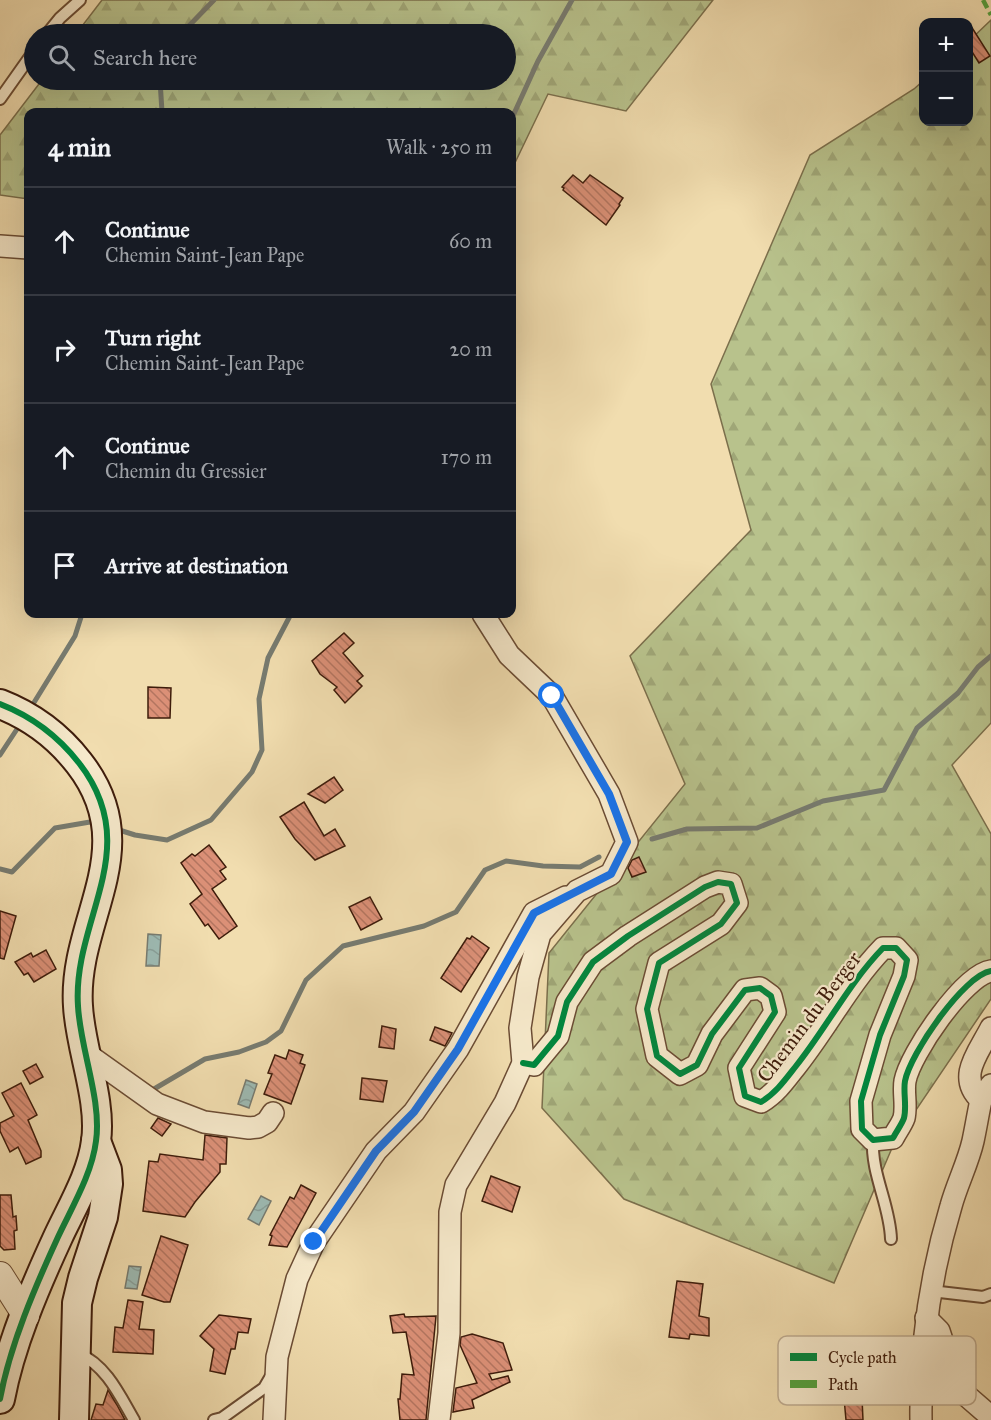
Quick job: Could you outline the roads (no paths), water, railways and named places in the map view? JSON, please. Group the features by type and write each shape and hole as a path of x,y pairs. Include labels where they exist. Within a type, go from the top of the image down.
{"main road":[{"path":"0,704 43,727 60,741 87,773 99,796 107,837 101,889 80,965 78,1005 96,1116 96,1141 85,1180 11,1351 0,1399"},
{"path":"74,1420 77,1303 82,1278 103,1217 108,1184 107,1170 96,1141"}],"street":[{"path":"0,246 24,248"},
{"path":"274,1420 276,1366 286,1319 297,1279 314,1242 376,1151 414,1112 458,1049 534,913 611,874 627,842 609,794 552,696 508,655 485,618"},
{"name":"Chemin du Berger","path":"523,1064 534,1065 558,1036 567,1002 592,962 705,887 718,882 731,884 737,903 722,924 659,963 647,1009 657,1056 680,1074 696,1065 712,1034 746,990 760,988 771,996 775,1012 740,1068 745,1096 761,1102 773,1095 814,1043 866,966 883,948 896,948 907,960 904,976 880,1035 861,1101 862,1129 873,1140"},
{"path":"439,1420 449,1333 450,1212 456,1185 505,1103 523,1064 520,1028 528,977 540,934 577,891"},
{"path":"873,1140 892,1138 904,1118 905,1080 919,1047 963,990 983,972 991,971"},
{"path":"924,1336 931,1291 951,1207 986,1093 973,1093 969,1084 969,1073 991,1028"},
{"path":"84,1052 157,1104 204,1122 249,1128 267,1122 273,1113"},
{"path":"0,1275 26,1316"},
{"path":"926,1318 939,1331 941,1336"},
{"path":"976,1404 991,1417"},
{"path":"921,1405 921,1420"}],"lane":[{"path":"55,24 80,0"},
{"path":"0,99 24,65"},
{"path":"873,1140 872,1157 891,1223 891,1239"},
{"path":"931,1291 988,1298"},
{"path":"76,1353 94,1363 112,1384 134,1420"},
{"path":"214,1420 222,1418 264,1388 276,1366"}],"water":[{"path":"148,934 161,935 159,966 146,966"},
{"path":"246,1080 257,1084 249,1108 238,1104"},
{"path":"261,1196 271,1201 259,1225 248,1219"},
{"path":"129,1266 141,1267 137,1289 125,1288"}],"waterway":[{"path":"191,24 214,0"},
{"path":"516,109 538,61 572,0"},
{"path":"161,90 162,108"},
{"path":"30,709 75,636 81,618"},
{"path":"116,829 135,835 167,840 211,820 252,772 262,750 259,699 268,658 289,618"},
{"path":"652,839 687,829 757,828 823,801 884,790 917,728 958,693 978,667 991,656"},
{"path":"0,755 21,723"},
{"path":"0,869 12,872 55,828 90,822 97,824"},
{"path":"154,1089 205,1059 239,1052 266,1042 281,1031 306,980 343,946 424,926 456,912 485,870 506,861 543,866 580,867 599,857"}]}
